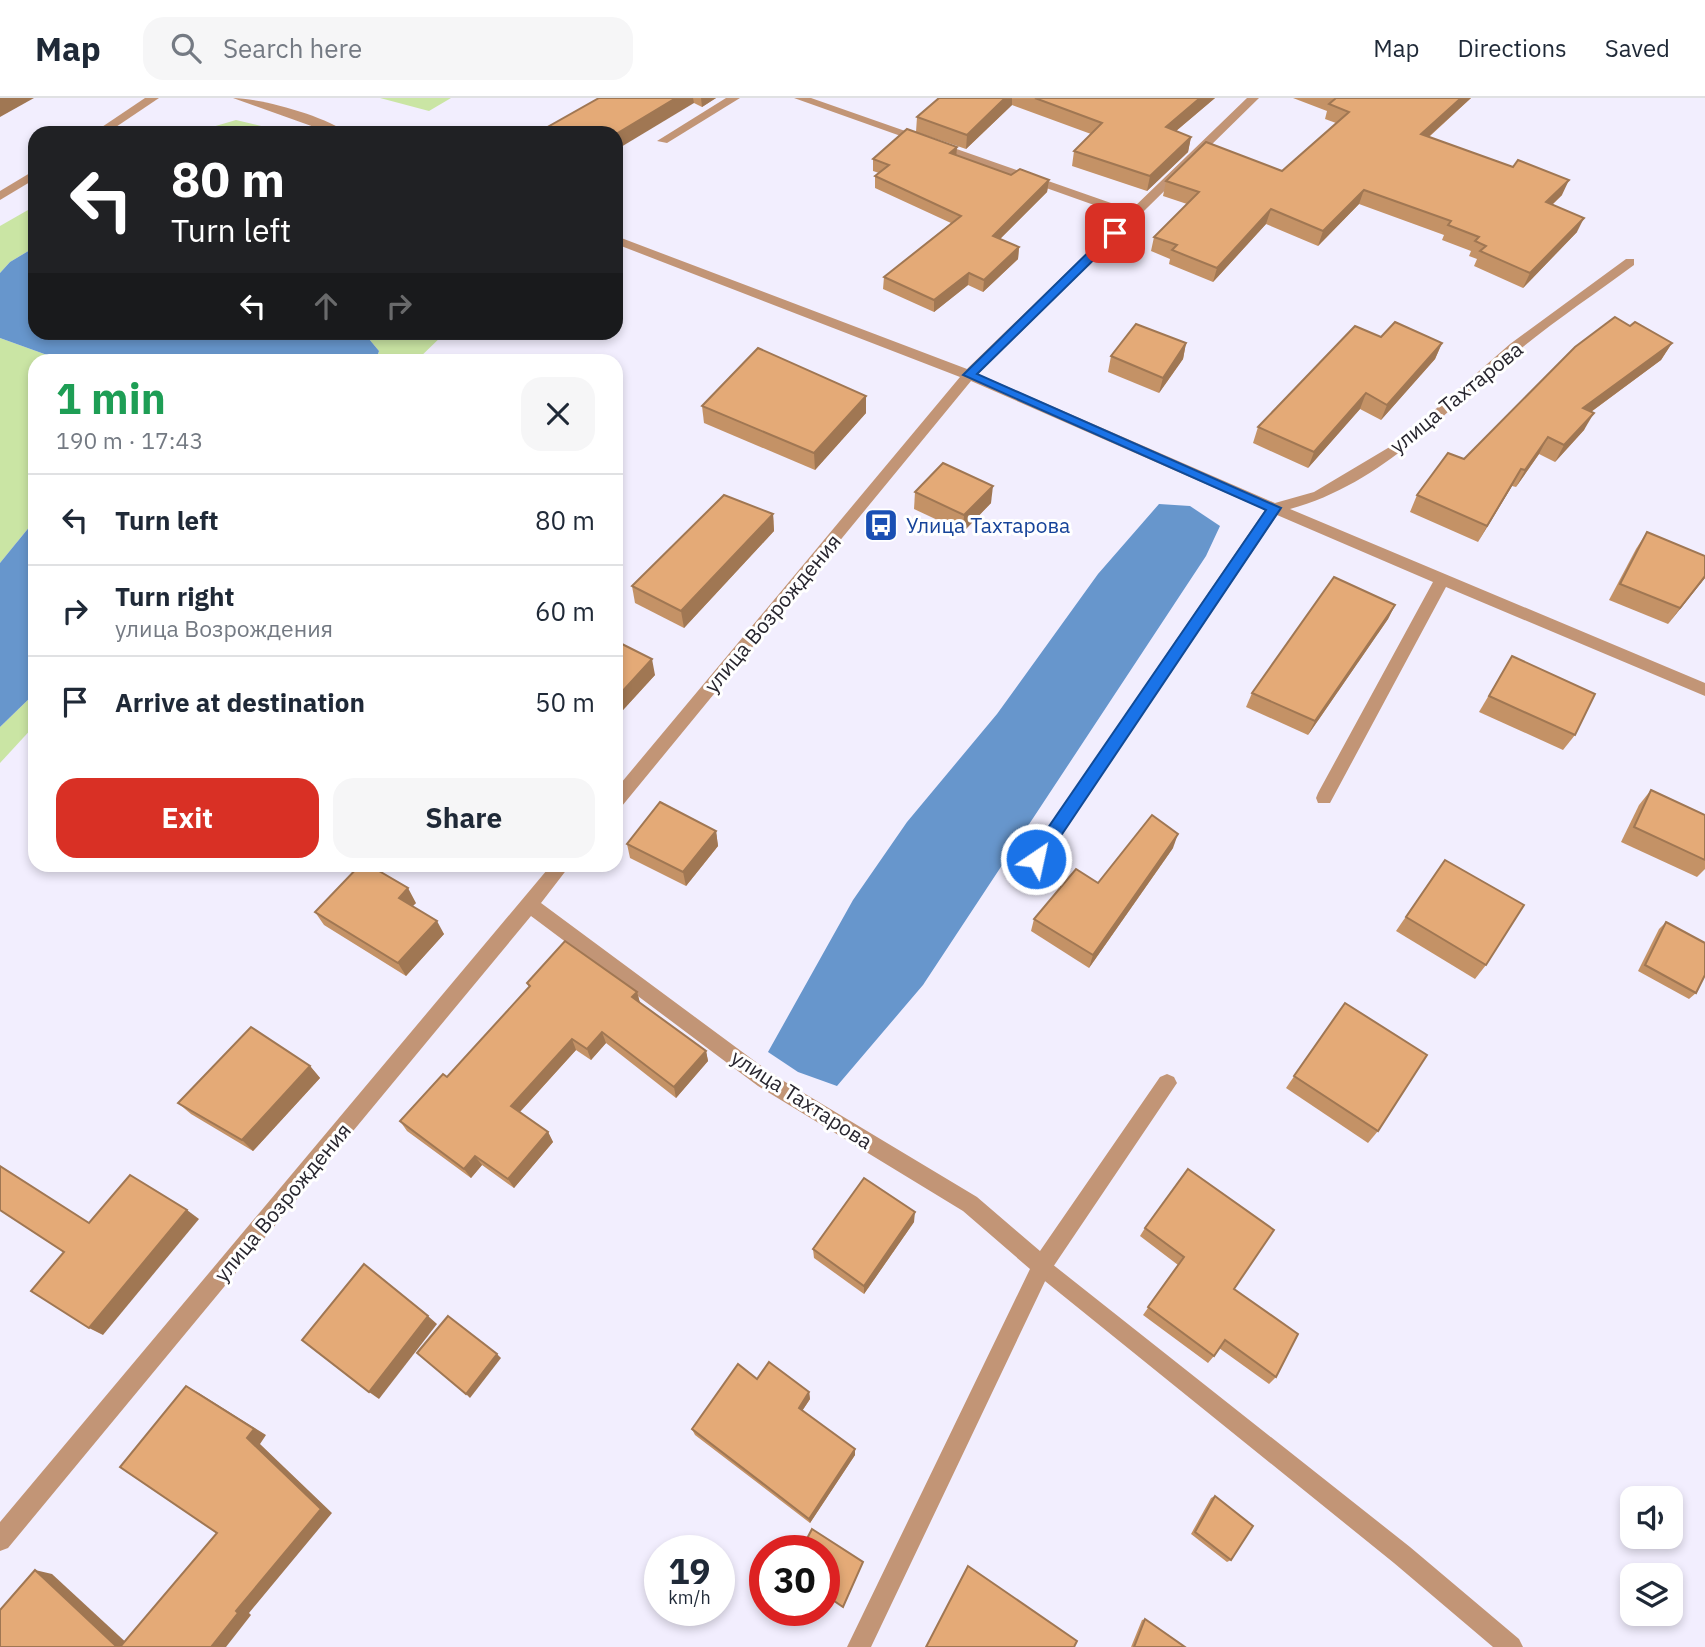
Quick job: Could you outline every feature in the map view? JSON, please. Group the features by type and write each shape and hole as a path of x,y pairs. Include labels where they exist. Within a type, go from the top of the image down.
{"street":[{"path":"110,126 153,98"},
{"path":"239,98 285,111 323,126"},
{"path":"663,141 734,98"},
{"path":"800,98 1133,215"},
{"name":"улица Возрождения","path":"623,793 969,375 1253,98"},
{"path":"0,196 28,178"},
{"path":"623,243 969,375 1274,508 1705,690"},
{"name":"улица Тахтарова","path":"1274,508 1319,496 1403,445 1515,347 1630,262"},
{"path":"1036,859 1274,508"},
{"path":"1324,798 1443,578"},
{"name":"улица Возрождения","path":"0,1540 557,872"},
{"name":"улица Тахтарова","path":"530,905 765,1080 970,1204 1042,1266 1402,1555 1511,1647"},
{"path":"859,1647 1042,1266 1167,1083"}],"green space":[{"path":"380,98 451,98 429,111"},
{"path":"236,120 261,126 216,126"},
{"path":"28,210 28,251 10,262 0,273 0,226"},
{"path":"0,338 44,354 28,354 28,529 0,563"},
{"path":"370,340 438,340 423,354 378,354 379,351"},
{"path":"28,700 28,733 0,763 0,727"}],"water":[{"path":"28,251 28,340 370,340 379,351 378,354 44,354 0,338 0,273 10,262"},
{"path":"1159,504 1190,506 1220,526 1206,556 923,985 837,1086 798,1072 768,1052 853,900 907,822 997,714 1098,574"},
{"path":"28,529 28,700 0,727 0,563"}],"building":[{"path":"599,98 676,98 623,130 623,126 549,126"},
{"path":"939,98 1005,98 967,135 917,117"},
{"path":"1035,98 1200,98 1166,127 1191,137 1150,176 1074,151 1102,123"},
{"path":"1336,98 1461,98 1421,134 1513,167 1518,160 1569,180 1546,202 1584,218 1530,273 1480,251 1486,246 1475,241 1479,237 1448,225 1451,221 1364,190 1323,231 1271,209 1217,268 1172,250 1177,245 1154,237 1199,192 1166,181 1206,142 1282,171 1349,112 1329,104"},
{"path":"907,129 957,147 950,153 1011,175 1020,169 1049,180 993,236 1019,247 984,280 969,273 934,300 884,277 961,216 875,176 889,165 873,159"},
{"path":"1615,317 1630,326 1635,322 1672,343 1583,408 1594,413 1564,445 1548,437 1525,470 1521,469 1487,526 1417,495 1448,453 1464,459 1575,347"},
{"path":"1395,322 1442,343 1387,405 1366,393 1314,452 1258,427 1355,326 1381,337"},
{"path":"1136,324 1186,343 1163,378 1111,356"},
{"path":"758,348 866,396 814,453 702,406"},
{"path":"943,463 993,486 964,515 915,492"},
{"path":"724,495 773,514 681,611 632,586"},
{"path":"1647,532 1705,556 1705,576 1680,608 1620,584"},
{"path":"1334,577 1395,605 1315,721 1252,693"},
{"path":"623,644 652,659 623,691"},
{"path":"1512,656 1595,694 1575,735 1489,696"},
{"path":"1651,790 1705,815 1705,860 1634,827"},
{"path":"660,802 716,831 683,872 627,844"},
{"path":"1152,815 1178,834 1093,955 1034,919 1076,869 1098,883"},
{"path":"1445,860 1524,905 1486,965 1406,917"},
{"path":"353,872 381,872 408,888 399,898 437,921 398,963 315,912"},
{"path":"1666,922 1705,943 1705,975 1696,993 1645,965"},
{"path":"565,941 637,992 632,997 706,1051 674,1087 602,1032 587,1049 572,1039 511,1106 548,1132 508,1179 475,1156 464,1169 400,1121 443,1074 447,1077 530,986 527,983"},
{"path":"1345,1003 1427,1055 1378,1131 1294,1076"},
{"path":"251,1027 310,1066 242,1140 178,1103"},
{"path":"0,1166 89,1223 130,1175 187,1210 89,1328 31,1291 64,1252 0,1210"},
{"path":"1188,1169 1274,1230 1234,1289 1298,1334 1276,1377 1225,1340 1214,1356 1148,1307 1184,1257 1145,1228"},
{"path":"864,1178 915,1212 864,1286 813,1249"},
{"path":"364,1264 428,1316 369,1392 302,1340"},
{"path":"448,1316 497,1354 466,1394 417,1353"},
{"path":"769,1362 809,1392 799,1408 855,1449 809,1519 692,1429 738,1364 757,1379"},
{"path":"186,1386 254,1429 247,1438 321,1509 236,1611 238,1613 211,1647 120,1647 217,1533 120,1467"},
{"path":"1215,1496 1253,1526 1231,1560 1195,1532"},
{"path":"812,1529 821,1535 809,1535"},
{"path":"840,1547 863,1562 843,1607 840,1605"},
{"path":"968,1566 1077,1641 1074,1647 926,1647"},
{"path":"35,1570 117,1647 0,1647 0,1610"},
{"path":"1145,1619 1185,1647 1134,1647"}],"place":[{"name":"Улица Тахтарова","path":"881,525"}],"route":[{"path":"1036,859 1274,508 969,375 1115,233"}]}
